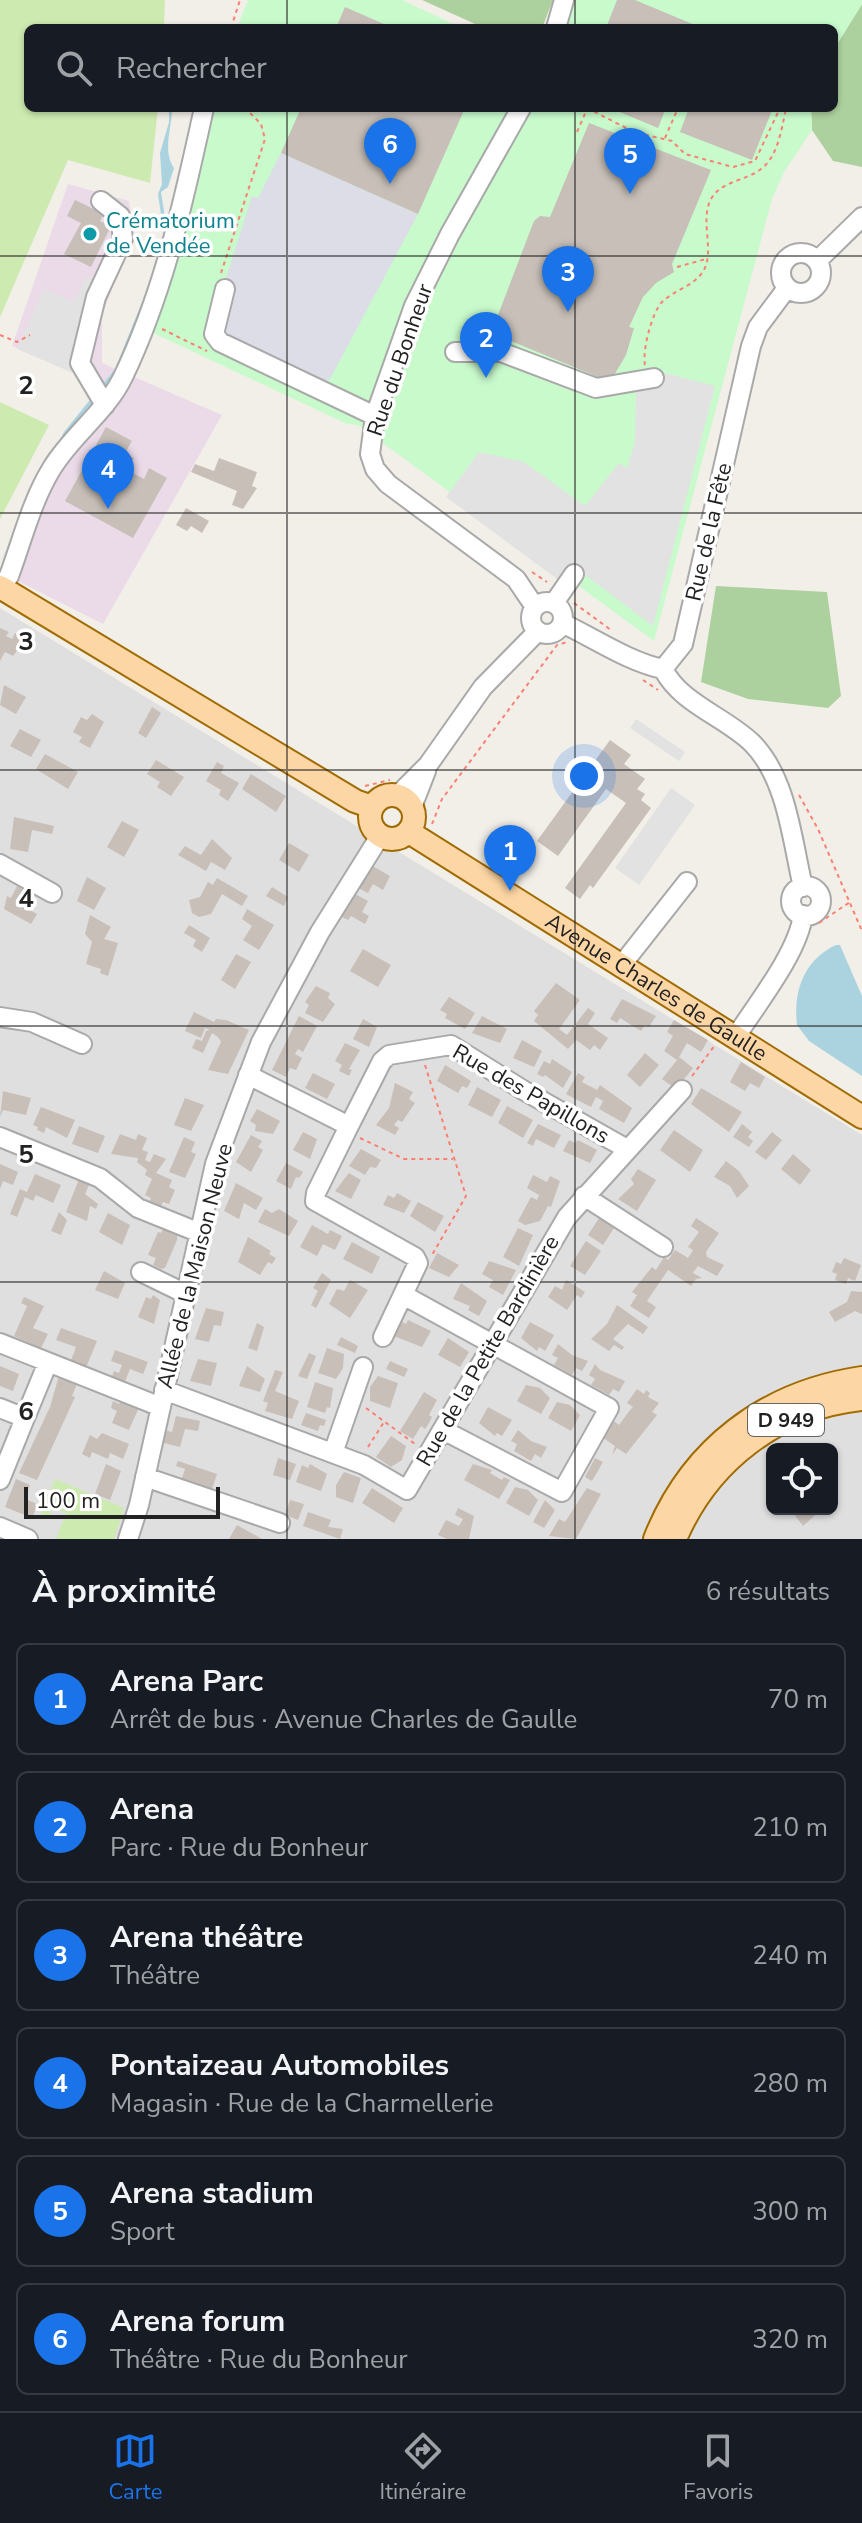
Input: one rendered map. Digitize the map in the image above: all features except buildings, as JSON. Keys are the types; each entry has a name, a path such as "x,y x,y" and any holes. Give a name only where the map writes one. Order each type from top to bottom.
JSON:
{"main road":[{"path":"1,588 355,801 372,807"},
{"path":"383,797 405,801 414,818 416,838 380,836 372,826 372,807 383,797"},
{"name":"Avenue Charles de Gaulle","path":"416,838 862,1117"},
{"name":"D 949","path":"655,1539 665,1514 691,1472 745,1421 790,1396 862,1378"},
{"name":"D 949","path":"675,1539 706,1483 757,1436 801,1413 862,1399"}],"street":[{"path":"557,24 564,0"},
{"path":"1,588 50,471 123,377 155,303 183,205 203,112"},
{"name":"Rue du Bonheur","path":"519,112 450,234 414,306 375,416 370,454 375,469 388,484 516,579 535,607"},
{"path":"101,201 120,216 123,239 96,297 80,363 85,376 104,402"},
{"path":"787,288 799,293 812,290 821,274 817,261 862,217"},
{"name":"Rue de la Fête","path":"663,669 683,644 751,346 758,327 787,288 781,276 787,258 800,253 817,261"},
{"path":"221,287 214,334 220,342 375,416"},
{"path":"455,352 501,352 596,388 648,381"},
{"path":"538,631 531,617 535,607 558,598 574,574"},
{"path":"538,631 553,633 562,623 558,598"},
{"path":"562,623 602,640 630,660 663,669 677,691 742,735 766,760 777,782 803,887 816,890 821,903 816,912 801,923 730,1035"},
{"path":"405,801 483,687 538,631"},
{"name":"Allée de la Maison Neuve","path":"128,1539 145,1477 215,1164 261,1042 320,932 380,836"},
{"path":"0,864 52,893"},
{"path":"620,967 687,882"},
{"path":"0,1017 32,1022 82,1044"},
{"name":"Rue des Papillons","path":"418,1263 415,1257 315,1201 316,1193 382,1061 389,1055 451,1045 627,1149"},
{"path":"248,1075 349,1129"},
{"name":"Rue de la Petite Bardinière","path":"0,1343 333,1453 407,1490 558,1230 584,1196 682,1090"},
{"path":"0,1137 100,1178 138,1208 200,1233"},
{"path":"584,1196 663,1247"},
{"path":"383,1337 418,1263"},
{"path":"141,1272 186,1294"},
{"path":"405,1296 495,1342 609,1408 562,1492 443,1430"},
{"path":"333,1453 363,1367"},
{"path":"0,1480 44,1372"},
{"path":"0,1408 25,1418"},
{"path":"145,1477 280,1523"},
{"path":"0,1527 28,1539"}],"path":[{"path":"232,24 240,0"},
{"path":"221,287 265,139 261,124 249,112"},
{"path":"577,132 585,112"},
{"path":"595,112 634,132 664,139 685,154 733,167 755,161 778,112"},
{"path":"664,139 676,112"},
{"path":"648,381 643,355 660,303 702,274 707,259 705,223 711,199 733,180 761,170 775,151 785,112"},
{"path":"677,267 707,259"},
{"path":"0,335 17,342 30,335"},
{"path":"196,346 199,339"},
{"path":"523,566 558,598 616,634"},
{"path":"416,838 557,645 575,644"},
{"path":"633,674 668,697"},
{"path":"799,794 862,931"},
{"path":"801,923 850,902"},
{"path":"682,1090 730,1035"},
{"path":"418,1263 431,1257 466,1196 419,1049"},
{"path":"349,1129 404,1159 454,1159"},
{"path":"352,1398 385,1420 391,1429 429,1453"},
{"path":"363,1454 385,1420"}],"shaded area":[{"path":"281,153 418,214 330,379 316,384 221,335 226,278 252,196 258,198"},
{"path":"68,184 129,201 134,232 102,315 102,363 222,415 103,624 0,572 99,384 12,346"},
{"path":"86,276 98,282 71,372 17,349 44,289 74,302"},
{"path":"665,373 715,386 653,626 584,574 572,590 446,497 479,452 524,462 585,506 619,463 627,468 635,442 636,391 662,384"},
{"path":"0,608 862,1135 862,1539 0,1539"},
{"path":"636,719 685,752 679,761 630,728"},
{"path":"671,788 695,805 639,885 615,868"}],"green space":[{"path":"0,0 165,0 164,24 24,24 24,112 158,112 150,183 68,160 0,317"},
{"path":"248,0 402,0 453,24 239,24"},
{"path":"422,0 553,0 544,24 475,24"},
{"path":"573,0 862,0 838,43 838,24 566,24"},
{"path":"862,4 862,167 833,161 812,130 811,112 838,112 838,43"},
{"path":"212,112 811,112 812,130 784,172 772,199 654,641 358,425 347,424 149,331 171,272"},
{"path":"0,402 49,425 0,519"},
{"path":"716,586 827,592 841,696 828,708 748,699 701,682"},
{"path":"55,1479 124,1508 114,1539 56,1539 66,1513 53,1507 48,1518 41,1515"}],"water":[{"path":"169,112 171,112 168,139 170,161 174,168 168,187 161,192 169,243 115,380 101,392 39,481 0,564 32,491 64,432 115,369 159,260 165,242 158,194 162,184 160,153"},
{"path":"840,945 862,996 862,1076 809,1041 797,1025 797,1000 803,978 816,959"}],"place":[{"name":"Arena forum","path":"390,184"},
{"name":"Arena stadium","path":"630,194"},
{"name":"Crématorium de Vendée","path":"90,234"},
{"name":"Arena théâtre","path":"568,312"},
{"name":"Arena","path":"486,378"},
{"name":"Pontaizeau Automobiles","path":"108,509"},
{"name":"Arena Parc","path":"510,891"}]}
